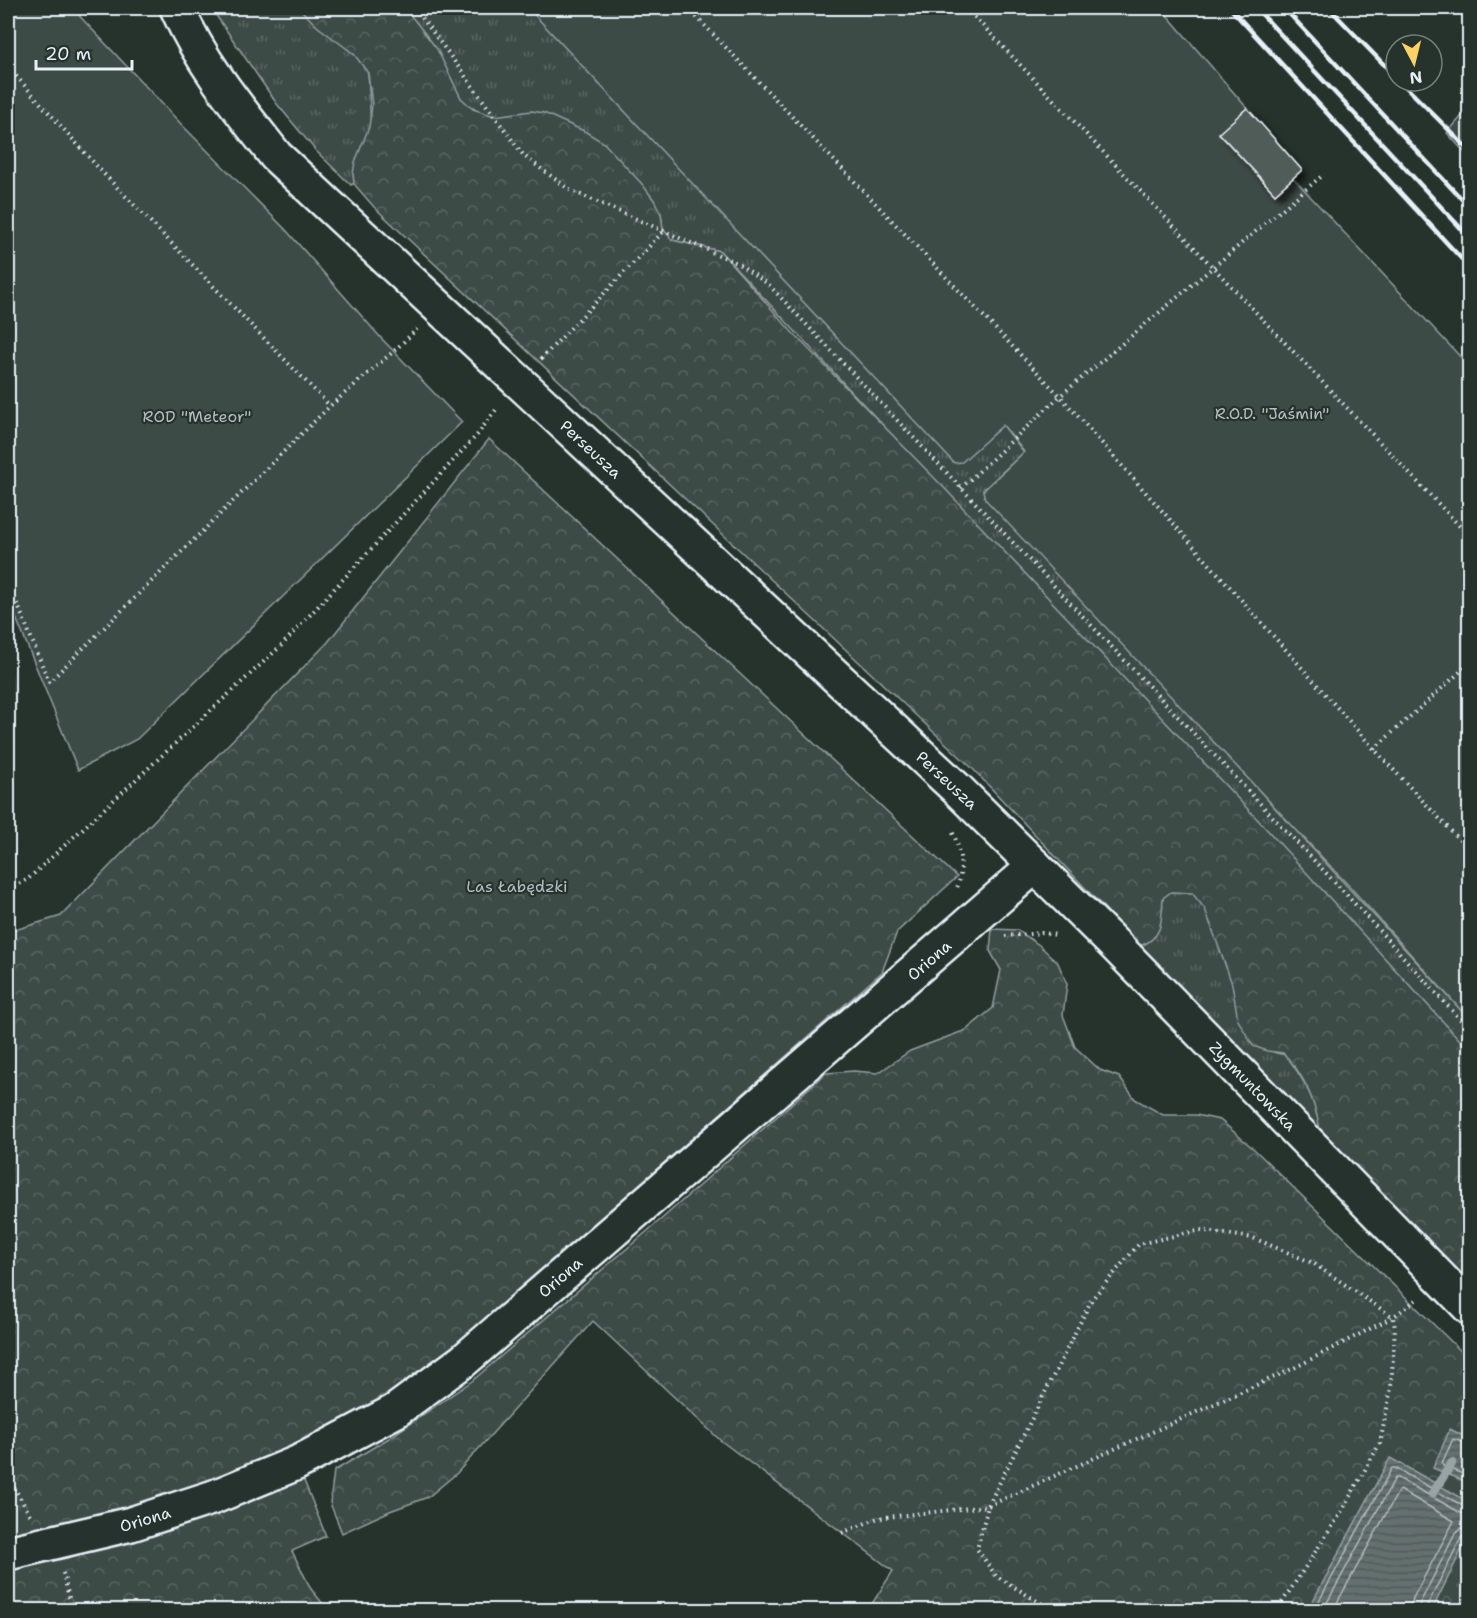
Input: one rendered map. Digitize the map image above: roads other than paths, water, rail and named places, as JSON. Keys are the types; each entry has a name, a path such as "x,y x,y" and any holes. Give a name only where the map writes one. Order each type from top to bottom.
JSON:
{"street":[{"name":"Perseusza","path":"177,8 190,37 220,82 276,156 956,788 1035,866"},
{"name":"Zygmuntowska","path":"1035,866 1470,1308"},
{"name":"Oriona","path":"8,1553 131,1524 214,1497 297,1463 395,1411 463,1361 1035,866"}],"water":[{"path":"1450,1429 1469,1439 1469,1483 1433,1468"},
{"path":"1390,1458 1469,1502 1469,1535 1432,1610 1308,1610"}],"waterway":[{"path":"1432,1494 1452,1463"}],"railway":[{"path":"1230,8 1470,268"},
{"path":"1256,8 1470,238"},
{"path":"1284,8 1470,208"},
{"path":"1329,8 1384,65"},
{"path":"1412,93 1470,151"}],"park label":[{"name":"R.O.D. \"Jaśmin\"","path":"1272,413"},
{"name":"ROD \"Meteor\"","path":"197,416"},
{"name":"Las Łabędzki","path":"517,886"}]}
